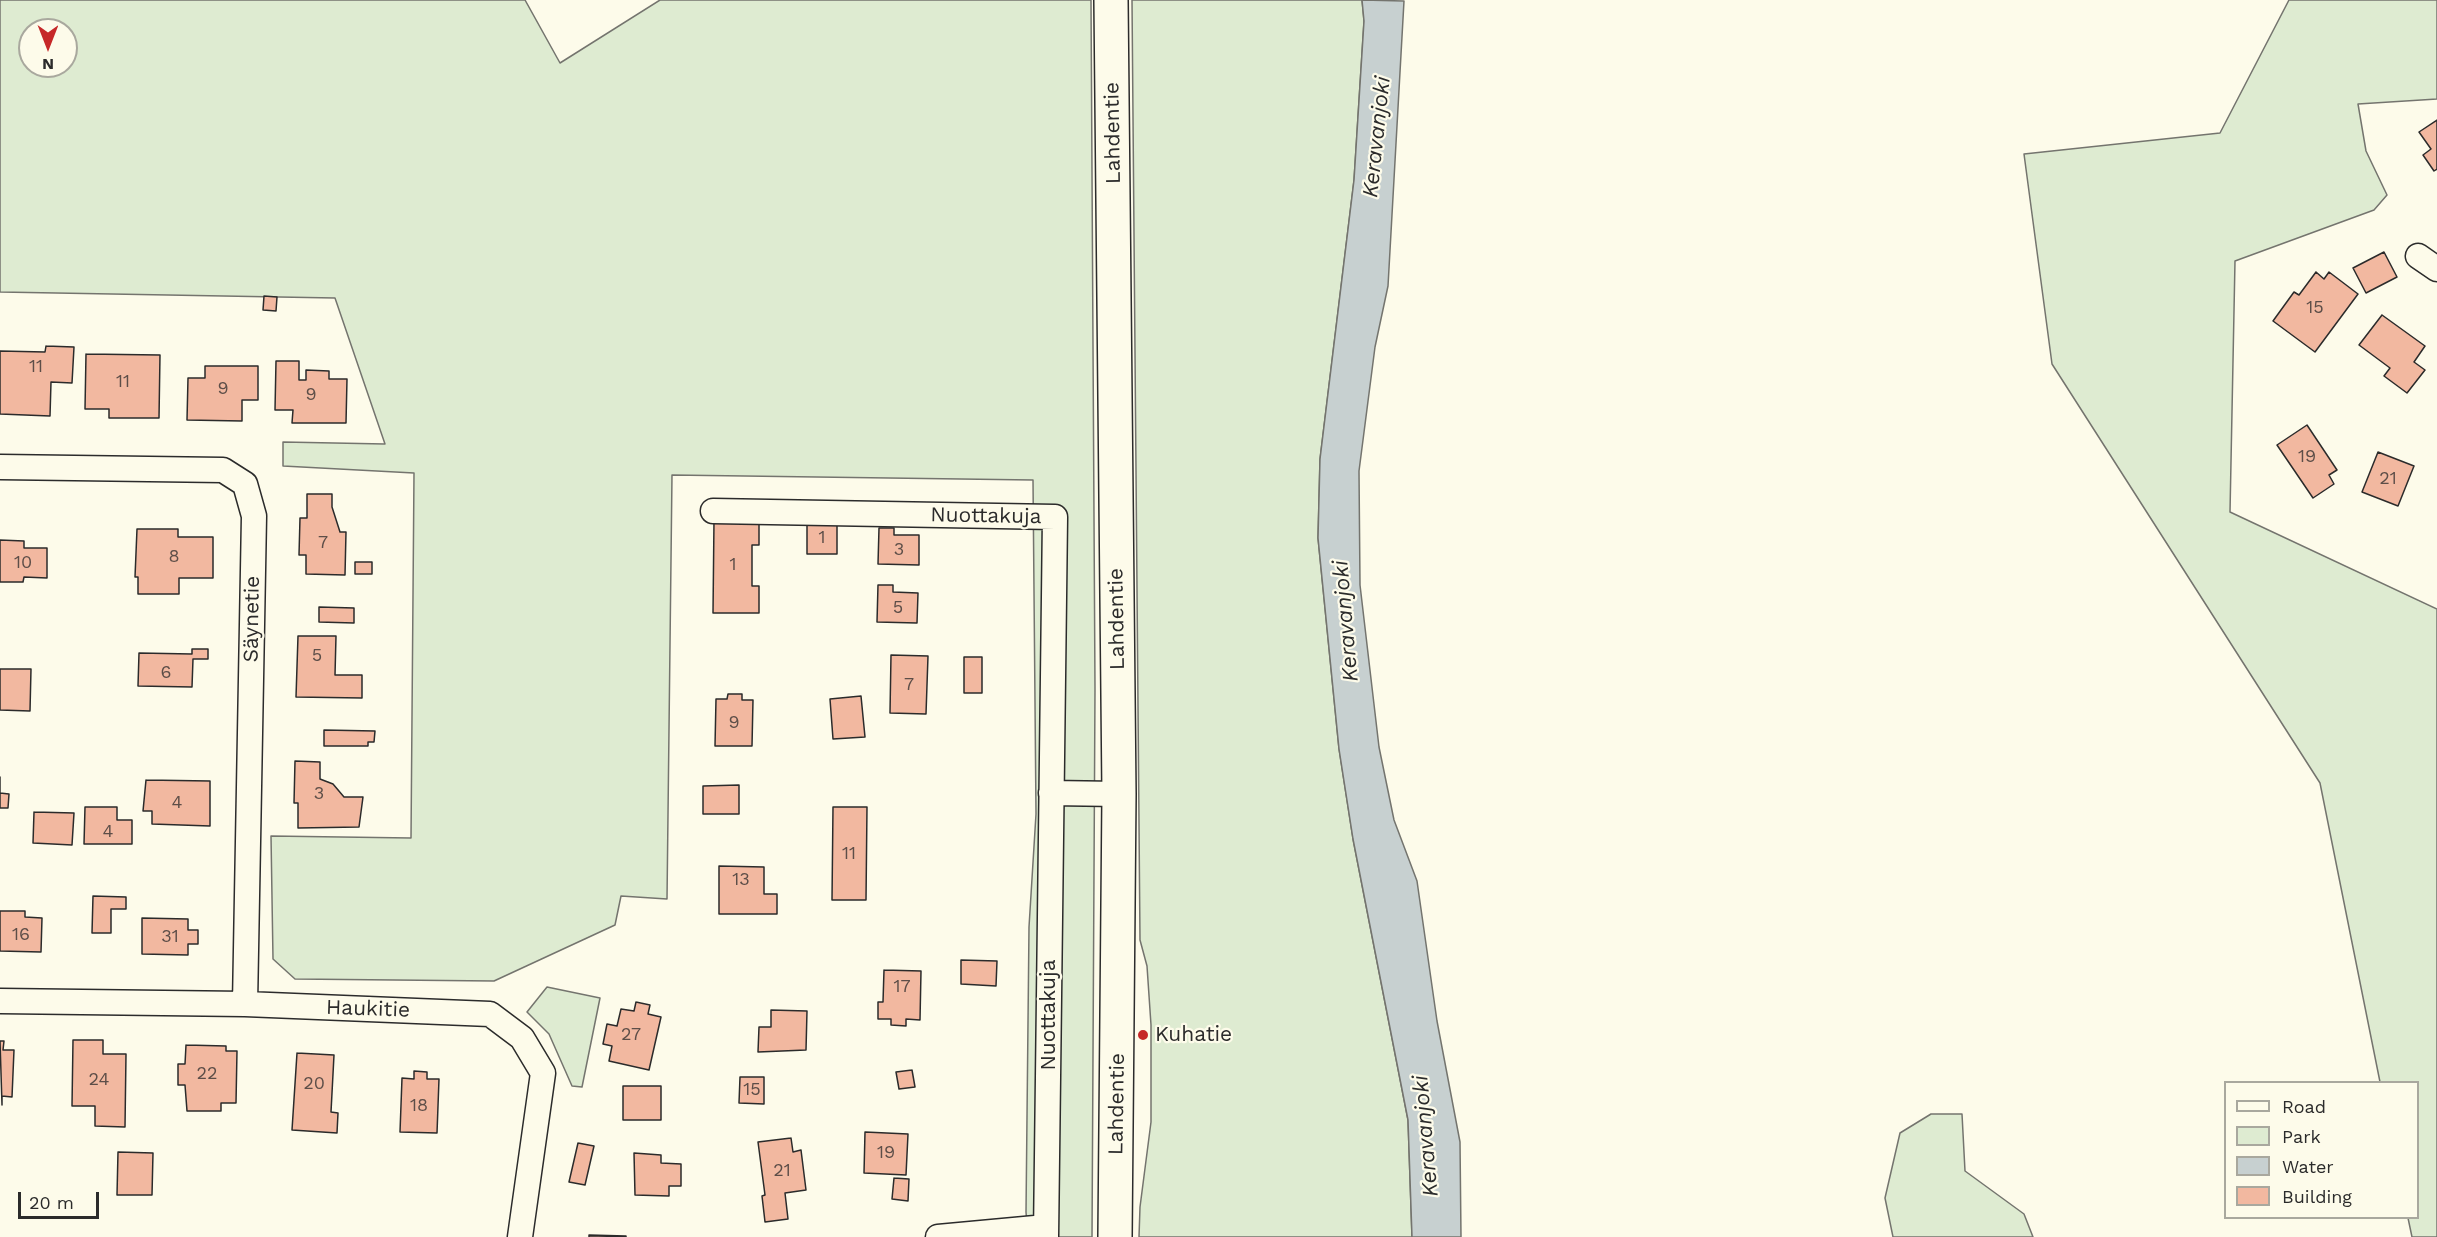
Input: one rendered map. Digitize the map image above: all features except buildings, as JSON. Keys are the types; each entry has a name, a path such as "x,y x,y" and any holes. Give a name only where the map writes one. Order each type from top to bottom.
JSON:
{"main road":[{"name":"Lahdentie","path":"1111,0 1119,794 1115,1237"}],"street":[{"name":"Säynetie","path":"0,467 223,470 245,484 254,516 245,1004"},
{"name":"Nuottakuja","path":"713,511 1055,517 1046,1232"},
{"path":"1051,793 1119,794"},
{"name":"Haukitie","path":"0,1001 245,1004 490,1014 522,1038 543,1073 520,1237"},
{"path":"938,1237 1046,1232"}],"green space":[{"path":"0,0 525,0 560,63 660,0 1091,0 1095,689 1092,1237 1028,1237 1026,1212 1029,927 1036,814 1033,480 672,475 667,899 621,896 615,925 494,981 295,979 273,959 271,836 411,838 414,473 283,466 283,442 385,444 335,298 0,292"},
{"path":"1132,0 1362,0 1364,21 1354,180 1320,459 1318,538 1339,749 1353,839 1408,1120 1412,1237 1139,1237 1140,1207 1151,1122 1151,1025 1147,966 1140,940"},
{"path":"2289,0 2437,0 2437,99 2358,104 2366,151 2387,195 2374,210 2235,261 2230,512 2437,609 2437,1237 2412,1237 2408,1219 2419,1219 2419,1081 2380,1081 2320,783 2052,364 2024,154 2220,133"},
{"path":"547,987 600,998 582,1087 572,1086 549,1034 527,1012"},
{"path":"1931,1114 1962,1114 1965,1171 2024,1214 2033,1237 1893,1237 1885,1198 1900,1133"}],"water":[{"name":"Keravanjoki","path":"1362,0 1404,1 1388,286 1375,347 1359,471 1360,585 1379,747 1394,820 1417,881 1437,1021 1460,1142 1461,1237 1412,1237 1408,1120 1353,839 1339,749 1318,538 1320,459 1354,180 1364,21"}],"place":[{"name":"Kuhatie","path":"1143,1035"}]}
